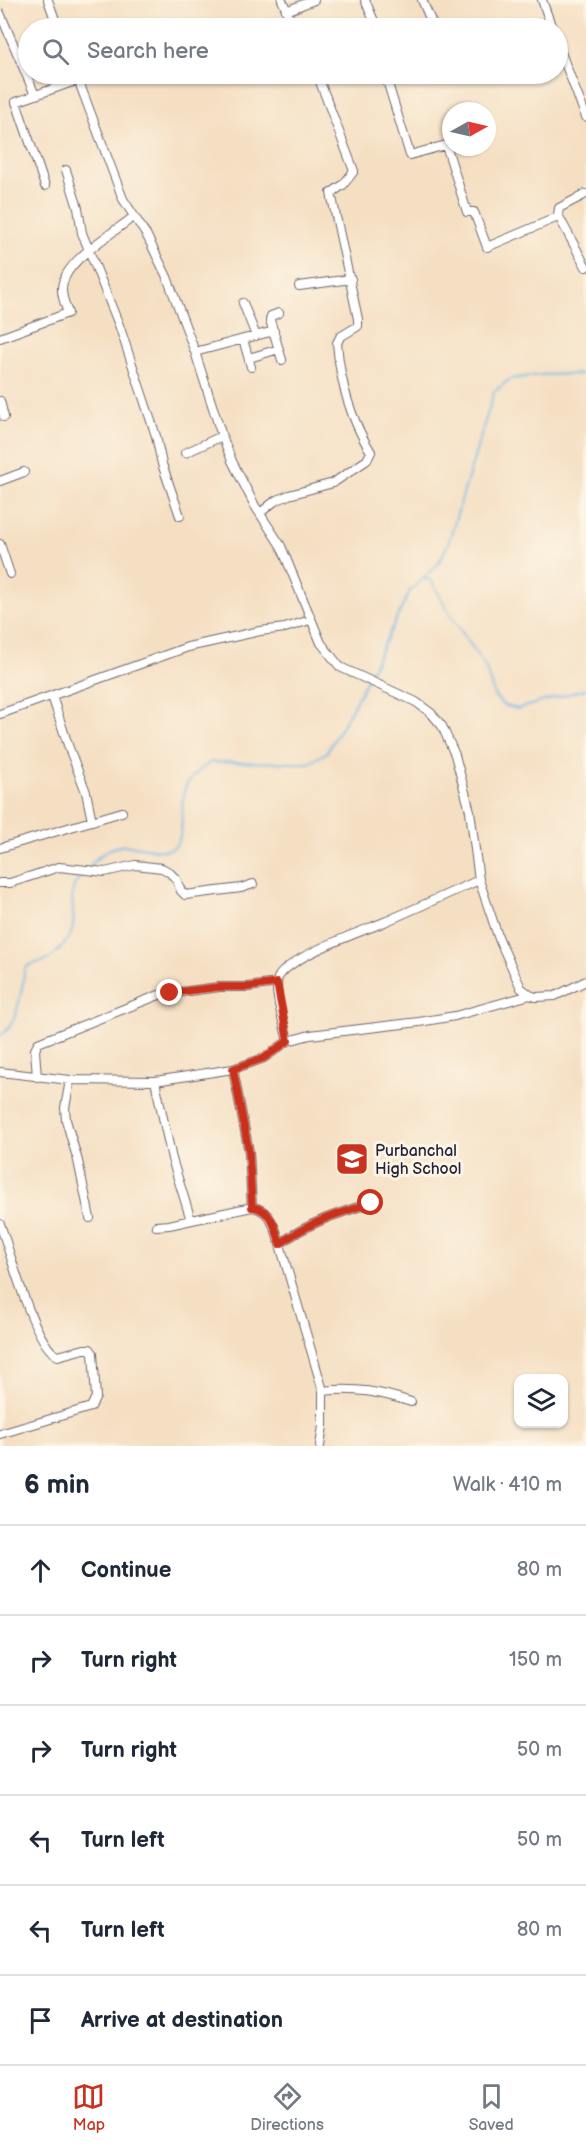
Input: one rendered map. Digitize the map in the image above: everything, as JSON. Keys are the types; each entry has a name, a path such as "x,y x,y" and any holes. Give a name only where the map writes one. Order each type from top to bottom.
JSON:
{"street":[{"path":"48,0 54,18"},
{"path":"282,0 289,18"},
{"path":"286,11 314,0"},
{"path":"365,0 373,18"},
{"path":"422,0 430,18"},
{"path":"542,0 548,18"},
{"path":"0,13 18,55"},
{"path":"568,68 583,102 586,117"},
{"path":"30,84 35,95"},
{"path":"45,186 16,102 59,84"},
{"path":"80,84 112,172 133,217 147,236 167,277 195,352 222,436 244,486 281,546 310,620 329,655 344,669 422,706 442,726 455,755 470,810 479,880 509,965 521,988 530,995 540,998 555,996 586,981"},
{"path":"260,513 275,501 289,495 333,483 367,460 371,452 357,426 348,400 337,351 340,337 358,326 357,309 332,192 343,185 354,171 321,84"},
{"path":"388,84 410,155 446,145 467,212 474,212 486,247 558,217"},
{"path":"66,170 88,250 119,325 156,436 165,476 180,516"},
{"path":"586,194 559,208 558,217 586,267"},
{"path":"0,338 68,314 62,290 71,267 88,250 133,217"},
{"path":"299,286 351,279"},
{"path":"243,303 256,336"},
{"path":"279,313 271,316 270,320 282,360"},
{"path":"195,352 274,331"},
{"path":"243,339 251,367"},
{"path":"249,358 279,349"},
{"path":"0,401 4,417"},
{"path":"185,453 222,436"},
{"path":"0,481 24,472"},
{"path":"0,544 10,574"},
{"path":"0,714 204,643 285,628 310,620"},
{"path":"51,696 86,792 92,821"},
{"path":"0,848 122,812"},
{"path":"0,883 10,883 55,868 69,867 105,872 135,865 162,868 173,876 185,895 241,888 253,884"},
{"path":"288,1041 277,983 282,973 306,955 479,880"},
{"path":"37,1077 35,1050 38,1043 159,995 219,987 248,987 277,983"},
{"path":"0,1072 70,1080 155,1081 233,1069 264,1058 288,1041 310,1035 455,1016 530,995"},
{"path":"233,1069 249,1152 252,1207"},
{"path":"70,1080 65,1108 66,1119 90,1218"},
{"path":"155,1081 172,1159 191,1220"},
{"path":"280,1244 294,1234 336,1214 371,1203"},
{"path":"156,1226 252,1207 263,1210 269,1216 280,1244 323,1391 323,1426 320,1446"},
{"path":"0,1224 29,1311 45,1345 58,1356 90,1349 93,1353 96,1397 91,1407 0,1434"},
{"path":"323,1391 356,1388 411,1402"}],"waterway":[{"path":"89,867 102,854 125,845 157,850 174,847 180,836 184,791 187,784 211,762 309,763 327,752 357,699 410,591 438,564 448,544 494,392 510,379 540,375 586,374"},
{"path":"423,579 431,580 449,613 485,666 494,695 503,705 517,709 586,689"},
{"path":"0,1035 14,1020 26,968 50,958 69,937 73,925 72,892 85,871"}],"place":[{"name":"Purbanchal High School","path":"352,1159"}],"route":[{"path":"170,993 277,983 288,1041 264,1058 233,1069 249,1152 252,1207 263,1210 269,1216 280,1244 294,1234 336,1214 371,1203"}]}
